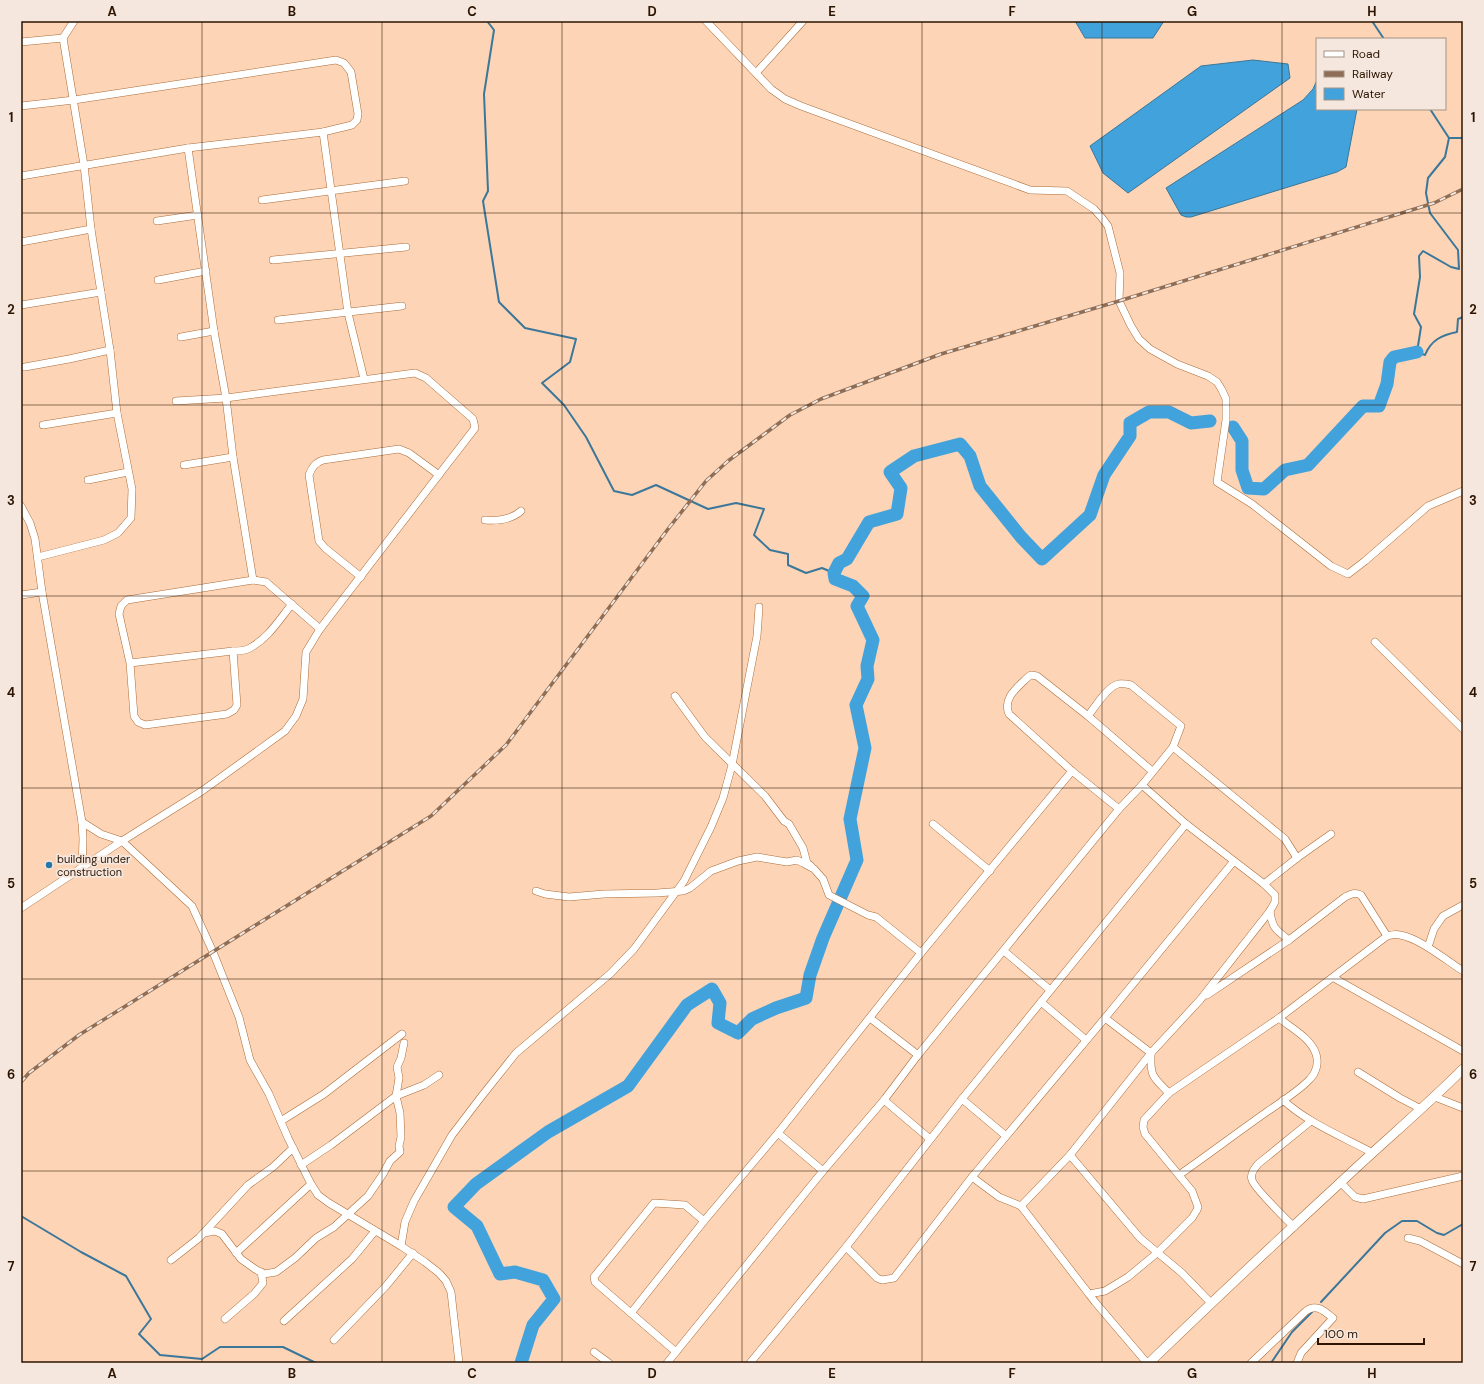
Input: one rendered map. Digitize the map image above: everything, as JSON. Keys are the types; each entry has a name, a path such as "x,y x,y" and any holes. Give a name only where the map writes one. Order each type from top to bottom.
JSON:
{"street":[{"path":"38,556 104,540 118,533 131,518 132,489 117,413 110,350 91,229 84,166 63,38 74,21"},
{"path":"706,21 771,89 785,99 1030,190 1067,191 1094,209 1108,226 1120,273 1119,301 1135,332 1150,349 1177,364 1208,376 1217,382 1222,390 1226,399 1226,420 1217,482 1252,504 1331,566 1348,574 1428,506 1463,491"},
{"path":"756,73 803,21"},
{"path":"21,42 63,38"},
{"path":"21,106 74,100 336,60 344,63 351,72 358,114 357,120 352,125 323,132 188,148 21,176"},
{"path":"323,132 348,313 364,379"},
{"path":"188,148 214,330 226,398 233,457 253,580"},
{"path":"262,200 405,182"},
{"path":"157,221 198,215"},
{"path":"21,242 91,229"},
{"path":"273,260 406,247"},
{"path":"158,280 206,271"},
{"path":"21,305 101,292"},
{"path":"278,320 402,306"},
{"path":"181,337 214,330"},
{"path":"25,367 69,360 110,350"},
{"path":"21,907 202,791 285,731 296,716 303,699 306,652 320,629 475,428 473,419 426,378 416,373 226,398 176,400"},
{"path":"43,425 117,413"},
{"path":"361,576 325,548 319,540 310,475 312,467 316,463 323,460 399,449 409,453 439,475"},
{"path":"184,465 233,457"},
{"path":"88,480 128,472"},
{"path":"21,506 30,523 38,556 42,592 82,822 84,839 82,868"},
{"path":"486,520 505,519 516,515 521,511"},
{"path":"233,651 237,705 234,710 227,714 145,725 138,722 134,716 130,663 119,614 121,606 126,600 253,580 266,582 320,629"},
{"path":"21,595 42,592"},
{"path":"130,663 247,650 262,640 292,604"},
{"path":"401,1246 405,1222 414,1201 452,1135 481,1097 516,1054 610,974 634,949 684,880 711,827 723,798 732,764 757,636 759,607"},
{"path":"1375,642 1463,728"},
{"path":"1119,809 1072,772 1008,714 1006,703 1009,697 1028,677 1034,675 1037,676 1088,716 1152,771"},
{"path":"667,1363 823,1171 884,1100 918,1055 1119,809 1142,785 1173,747 1181,726 1131,685 1118,684 1113,687 1107,692 1088,716"},
{"path":"675,696 705,738 766,796 784,821 789,824 803,848 807,863 823,879 829,895 868,915 876,917 921,953"},
{"path":"1173,747 1285,839 1297,858"},
{"path":"631,1313 704,1221 778,1133 921,953 1072,772"},
{"path":"1022,1206 1070,1155 1151,1053 1200,1000 1270,911 1276,898 1274,893 1264,884 1186,824 1142,785"},
{"path":"82,822 100,834 122,841 192,906 213,952 239,1017 250,1060 269,1094 310,1184 318,1195 413,1253 439,1273 446,1281 451,1292 460,1363"},
{"path":"933,824 990,871"},
{"path":"750,1363 846,1246 1050,990 1186,824"},
{"path":"1264,884 1331,834"},
{"path":"536,891 545,894 569,897 604,894 657,893 677,890 683,891 690,888 711,871 749,858 757,857 787,862 797,860 814,869"},
{"path":"846,1246 877,1278 882,1280 894,1278 972,1177 1234,861"},
{"path":"1200,1000 1289,940 1345,897 1353,893 1361,895 1387,936"},
{"path":"1428,947 1434,929 1443,916 1463,905"},
{"path":"1270,911 1271,923 1289,940"},
{"path":"1089,1294 1104,1291 1128,1277 1157,1253 1192,1218 1197,1210 1196,1200 1192,1191 1145,1134 1143,1127 1144,1120 1169,1093 1279,1018 1334,978 1387,936 1399,934 1428,947 1463,971"},
{"path":"1004,951 1050,990"},
{"path":"1334,978 1463,1051"},
{"path":"1041,1002 1086,1040"},
{"path":"870,1018 918,1055"},
{"path":"1105,1018 1151,1053"},
{"path":"1179,1175 1309,1080 1317,1067 1316,1054 1308,1041 1279,1018"},
{"path":"281,1121 324,1094 402,1034"},
{"path":"225,1319 254,1294 263,1283 295,1258 316,1238 334,1227 368,1196 390,1161 400,1152 400,1113 396,1096 399,1078 397,1066 402,1058 404,1043"},
{"path":"1151,1053 1150,1069 1152,1074 1169,1093"},
{"path":"972,1177 999,1197 1022,1206 1095,1302 1148,1363 1340,1182 1435,1097 1463,1069"},
{"path":"1358,1072 1400,1098 1422,1109"},
{"path":"301,1164 331,1145 396,1096 424,1085 439,1075"},
{"path":"1435,1097 1463,1108"},
{"path":"962,1099 1006,1136"},
{"path":"884,1100 930,1140"},
{"path":"1283,1100 1311,1121 1373,1153"},
{"path":"1294,1227 1255,1185 1252,1175 1258,1164 1311,1121"},
{"path":"778,1133 823,1171"},
{"path":"171,1260 204,1233 248,1185 273,1167 293,1148"},
{"path":"1070,1155 1140,1238 1182,1272 1211,1303"},
{"path":"1340,1182 1355,1196 1363,1199 1463,1176"},
{"path":"236,1254 310,1184"},
{"path":"676,1352 595,1282 594,1278 654,1203 685,1205 704,1221"},
{"path":"214,1222 215,1231"},
{"path":"204,1233 215,1231 222,1234 236,1254 246,1262 264,1274 276,1272"},
{"path":"284,1321 352,1259 375,1231"},
{"path":"1408,1238 1420,1240 1463,1264"},
{"path":"334,1340 386,1286 413,1253"},
{"path":"261,1272 263,1283"},
{"path":"1251,1363 1306,1311 1311,1307 1319,1308 1333,1318 1301,1353 1297,1363"},
{"path":"594,1352 609,1363"}],"water":[{"path":"1075,21 1164,21 1153,38 1085,38"},
{"path":"1253,60 1288,64 1290,78 1128,193 1103,173 1090,146 1201,66"},
{"path":"1316,82 1316,110 1357,110 1346,167 1337,172 1191,217 1181,215 1166,188 1303,100 1313,89"}],"waterway":[{"path":"487,21 494,30 484,94 488,191 483,201 499,302 525,328 576,339 570,362 542,383 564,405 586,437 614,491 632,495 656,485 708,509 736,503 764,509 754,535 770,550 788,554 788,565 806,573 822,568 834,573"},
{"path":"1372,21 1383,38"},
{"path":"1431,110 1449,138"},
{"path":"1463,138 1449,138 1445,157 1428,178 1426,193 1430,213 1458,250 1459,269 1451,267 1423,251 1419,256 1420,277 1414,314 1421,327 1417,352 1425,355 1430,346 1438,339 1457,332 1458,319 1463,317"},
{"path":"1233,427 1242,441 1242,470 1248,488 1264,489 1285,470 1308,465 1363,406 1379,406 1387,384 1390,362 1394,357 1417,352"},
{"path":"521,1363 533,1325 554,1299 543,1280 515,1272 500,1274 477,1226 454,1207 476,1184 548,1132 628,1086 687,1005 712,989 720,1003 718,1023 738,1033 752,1019 776,1008 806,998 810,975 823,938 857,860 850,819 865,748 856,705 868,679 867,666 873,640 857,606 863,596 853,586 835,579 834,573 839,563 847,559 869,522 897,514 901,488 890,472 914,456 960,444 970,456 980,486 1021,537 1042,559 1090,515 1104,475 1130,436 1130,423 1149,412 1169,412 1191,423 1210,421"},
{"path":"21,1216 81,1252 126,1276 151,1319 139,1334 160,1355 202,1359 220,1347 283,1347 316,1363"},
{"path":"1321,1302 1385,1233 1402,1221 1417,1221 1437,1233 1444,1235 1463,1224"},
{"path":"1271,1363 1292,1332 1313,1311"}],"railway":[{"path":"21,1082 29,1073 79,1035 431,816 506,745 668,529 706,481 728,461 790,415 821,399 941,354 1119,301 1434,203 1463,189"}],"place":[{"name":"building under construction","path":"49,865"}]}
